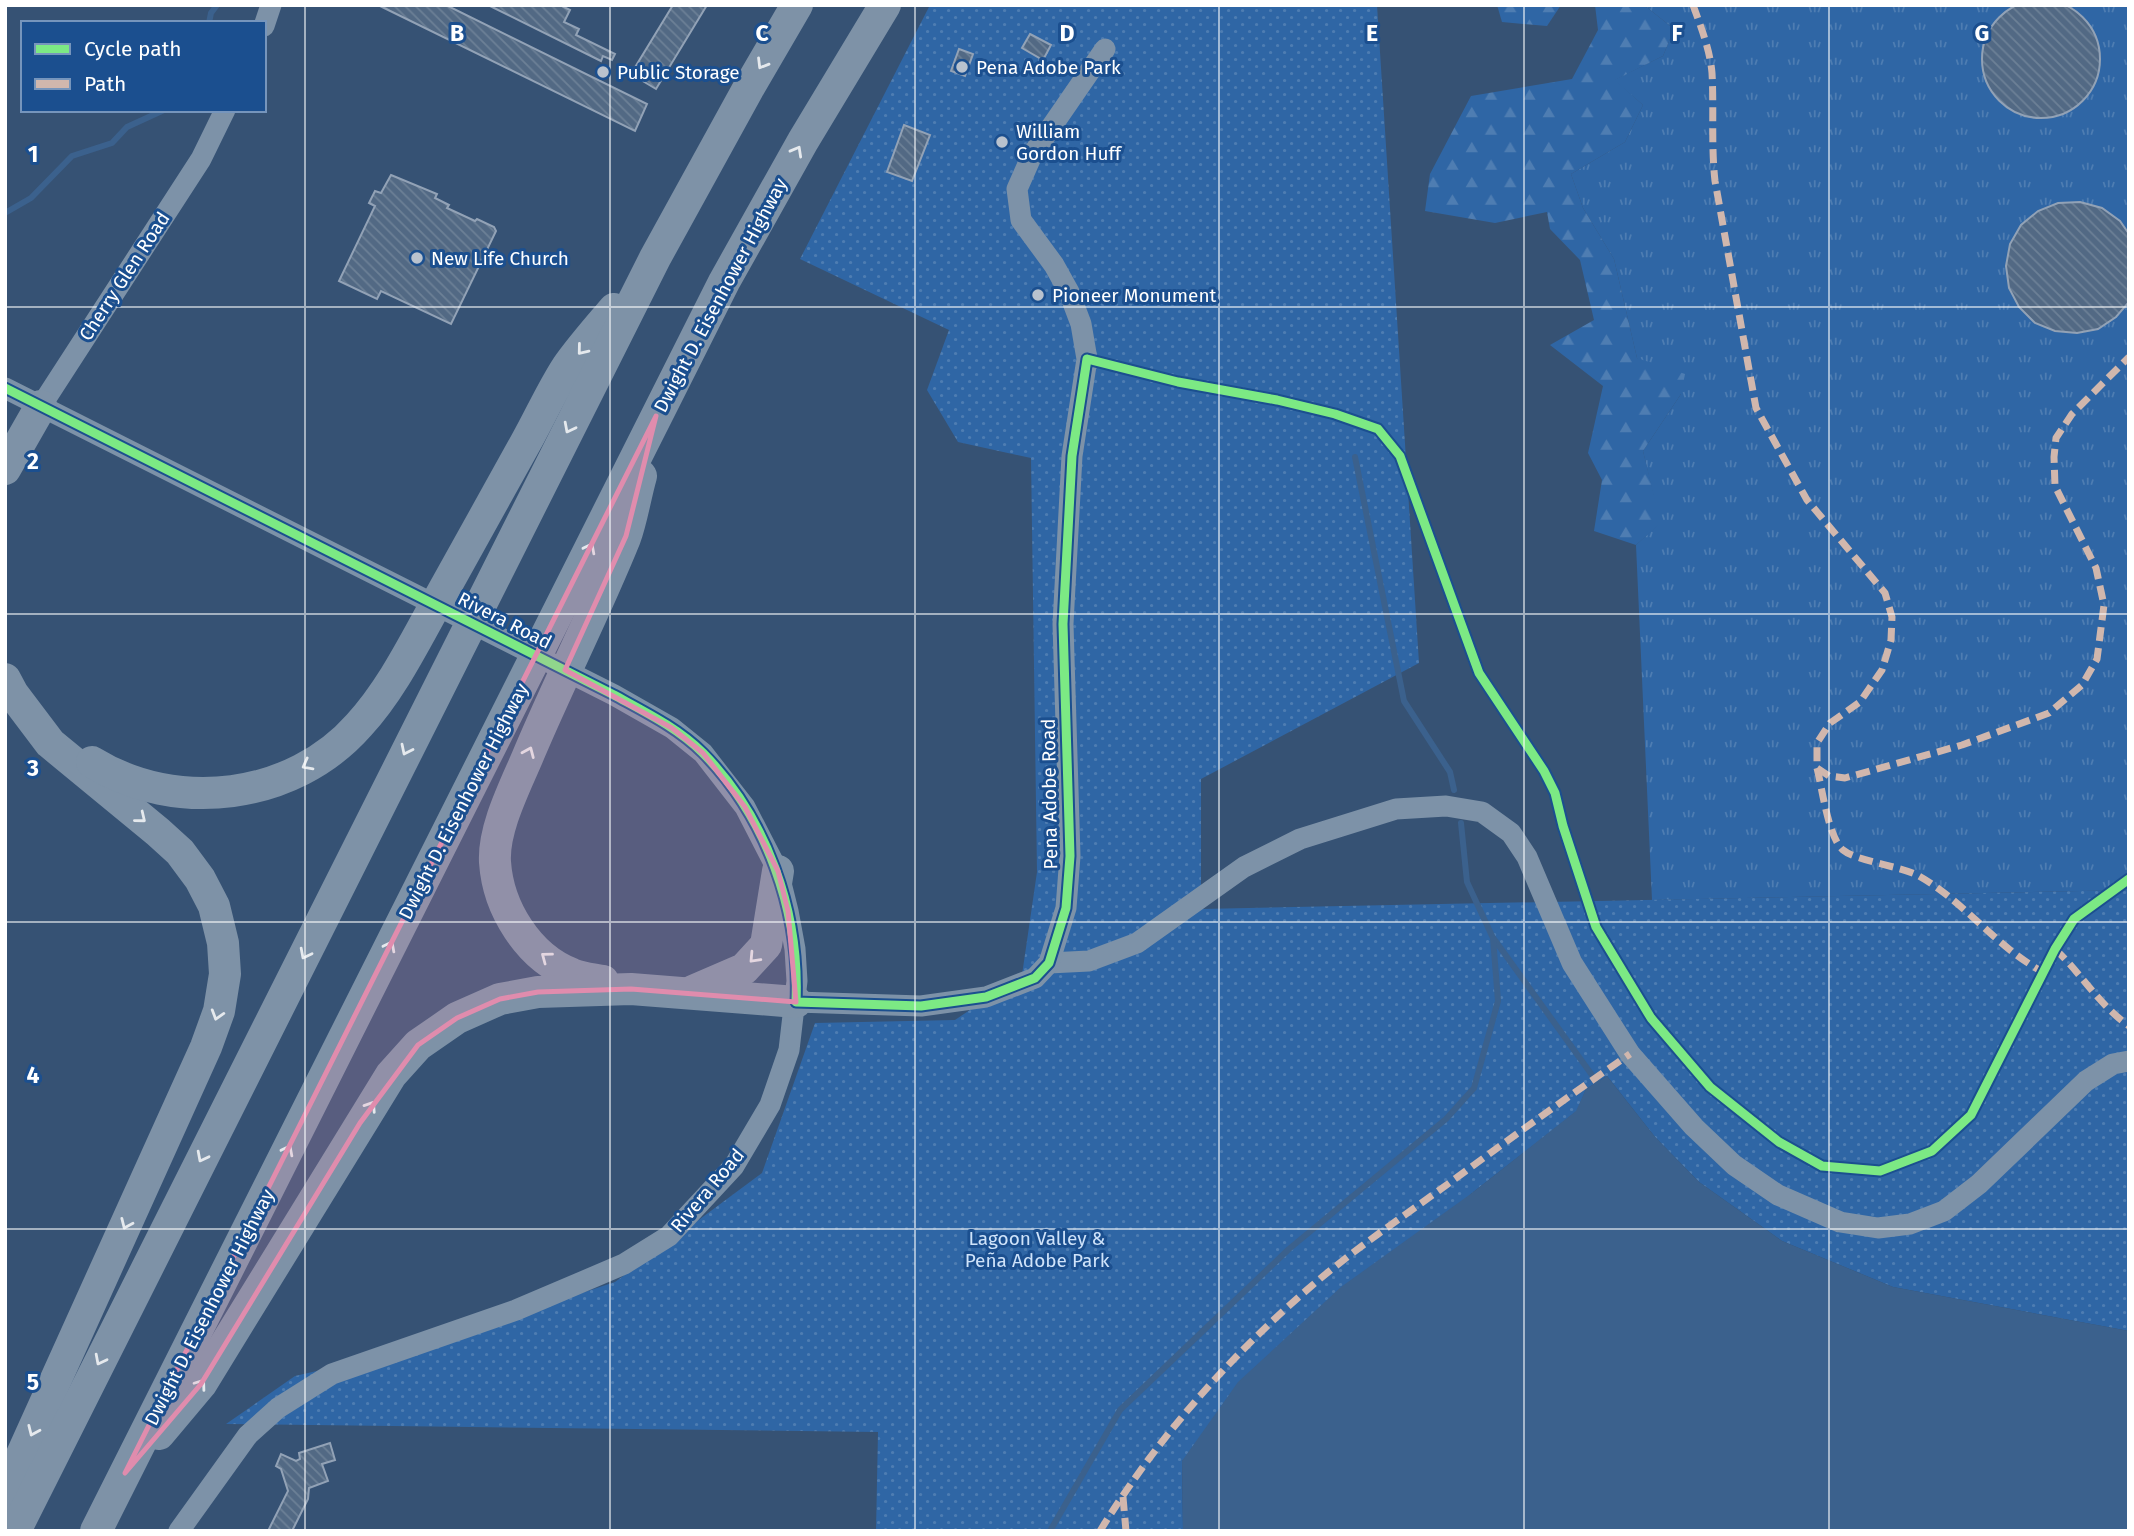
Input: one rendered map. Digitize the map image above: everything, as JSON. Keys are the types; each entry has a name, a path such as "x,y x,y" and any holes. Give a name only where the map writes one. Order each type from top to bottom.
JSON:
{"highway":[{"path":"15,1531 655,258 797,5"},
{"name":"Dwight D. Eisenhower Highway","path":"96,1531 724,282 836,84 885,5"},
{"path":"37,723 106,771 135,783 195,794 253,788 284,778 339,745 359,725 410,649 567,368 655,258"},
{"path":"5,470 41,405"},
{"path":"631,989 572,974 541,955 518,929 502,900 495,860 499,831 514,789 558,684 626,536 656,415"},
{"path":"5,678 13,694 50,743 180,852 200,879 214,906 223,943 225,974 219,1011 206,1046 19,1461 7,1531"},
{"path":"687,993 744,969 766,945 778,871"},
{"path":"125,1473 201,1384 360,1123 391,1075 418,1045 457,1018 500,999 538,992 631,989 796,1002"}],"street":[{"name":"Pena Adobe Road","path":"1049,962 1066,908 1070,856 1063,624 1072,456 1087,359 1081,324 1069,292 1054,265 1021,220 1017,188 1032,155 1105,49"},
{"name":"Cherry Glen Road","path":"41,405 201,159 224,112"},
{"path":"5,388 41,405"},
{"name":"Rivera Road","path":"41,405 614,695 672,728 703,753 745,807 778,871 795,949 796,1002 789,1050 770,1105 734,1166 669,1236 624,1264 516,1310 332,1374 278,1408 248,1435 179,1531"},
{"path":"796,1002 921,1006 986,998 1035,978 1049,962 1089,961 1137,943 1244,867 1300,839 1395,809 1446,806 1482,812 1511,833 1527,857 1572,963 1630,1054 1694,1127 1734,1165 1778,1195 1840,1222 1878,1228 1910,1224 1944,1210 1979,1184 2086,1081 2113,1064 2129,1061"}],"highlighted area":[{"path":"656,416 626,536 565,670 672,728 703,753 745,807 778,871 788,911 796,1002 631,989 538,992 500,999 457,1018 418,1045 360,1123 201,1384 125,1473"}],"green space":[{"name":"Lagoon Valley & Peña Adobe Park","path":"930,5 1377,5 1419,663 1201,779 1201,909 2129,890 2129,1331 1893,1287 1782,1241 1699,1182 1655,1137 1607,1076 1586,1089 1577,1111 1472,1193 1182,1461 1183,1531 876,1531 878,1432 226,1424 295,1376 408,1350 615,1282 762,1173 815,1023 955,1020 1022,975 1037,872 1031,458 958,442 927,390 949,330 800,259"},
{"path":"1497,5 1561,5 1547,26 1502,22"},
{"path":"1595,5 1644,5 1674,29 1663,56 1615,80 1643,105 1625,142 1571,174 1583,208 1614,259 1637,358 1685,374 1681,394 1643,451 1661,523 1636,545 1594,531 1602,480 1588,453 1603,386 1550,345 1594,320 1580,260 1550,229 1547,212 1495,223 1425,211 1430,174 1471,96 1572,79 1598,30"},
{"path":"1644,5 2129,5 2129,890 1652,900 1636,545 1660,523 1643,451 1681,394 1637,358 1614,259 1583,208 1571,174 1625,142 1643,105 1614,80 1663,56 1674,29"}],"shaded area":[{"path":"1607,1076 1655,1137 1699,1182 1782,1241 1893,1287 2129,1331 2129,1531 1183,1531 1182,1461 1238,1382 1341,1287 1472,1193 1576,1111 1586,1089"}],"building":[{"path":"2041,0 2074,10 2090,26 2100,59 2090,92 2074,108 2041,118 2008,108 1992,92 1982,59 1992,26 2008,10"},
{"path":"378,5 446,5 647,104 635,131"},
{"path":"488,5 560,5 570,10 564,22 579,29 576,35 615,54 612,60 603,56 601,61"},
{"path":"673,5 707,5 656,89 631,74"},
{"path":"1030,34 1051,45 1043,60 1022,48"},
{"path":"959,49 973,54 965,76 951,71"},
{"path":"904,125 930,135 912,181 887,172"},
{"name":"New Life Church","path":"391,175 437,194 435,198 449,205 447,208 475,221 477,219 494,227 496,231 451,324 381,291 377,299 339,281 375,206 369,203 375,191 381,193"},
{"path":"2080,202 2102,208 2120,221 2129,234 2129,302 2116,317 2098,329 2077,333 2055,331 2035,323 2019,307 2009,288 2006,266 2010,244 2021,225 2038,211 2058,203"},
{"path":"330,1443 335,1460 322,1464 328,1481 309,1488 308,1499 292,1531 268,1531 288,1491 281,1469 276,1466 281,1454 296,1461 300,1459 299,1453"}],"waterway":[{"path":"209,21 217,5"},
{"path":"5,213 31,198 72,156 112,143 127,127 160,112"},
{"path":"1355,457 1404,701 1450,772 1454,790"},
{"path":"1050,1531 1120,1410 1289,1249 1446,1119 1474,1088 1498,1001 1493,938 1467,882 1461,823"},
{"path":"1494,939 1597,1082"}],"marked path":[{"path":"1693,5 1711,64 1715,181 1756,408 1807,500 1885,593 1892,617 1891,640 1882,670 1860,702 1830,723 1817,743 1817,768 1829,776 1845,778 1962,745 2049,713 2082,685 2097,659 2104,605 2096,568 2055,486 2056,438 2072,414 2129,357"},
{"path":"1817,768 1833,834 1843,850 1919,876 1951,898 2010,950 2043,972"},
{"path":"2055,949 2108,1008 2129,1026"},
{"path":"1100,1531 1169,1433 1249,1343 1278,1316 1361,1247 1630,1054"},
{"path":"1123,1497 1126,1531"}],"cycle path":[{"path":"5,388 614,695 683,736 703,753 726,779 762,837 775,868 792,934 796,1002 921,1006 986,997 1035,978 1049,963 1066,908 1070,856 1063,624 1072,456 1087,359 1178,382 1277,400 1335,414 1378,429 1400,456 1479,673 1544,771 1555,793 1596,927 1651,1018 1710,1087 1779,1142 1822,1166 1880,1171 1932,1151 1971,1115 2055,949 2074,919 2129,879"}],"place":[{"name":"Pena Adobe Park","path":"962,67"},
{"name":"Public Storage","path":"603,72"},
{"name":"William Gordon Huff","path":"1002,142"},
{"name":"New Life Church","path":"417,258"},
{"name":"Pioneer Monument","path":"1038,295"}]}
